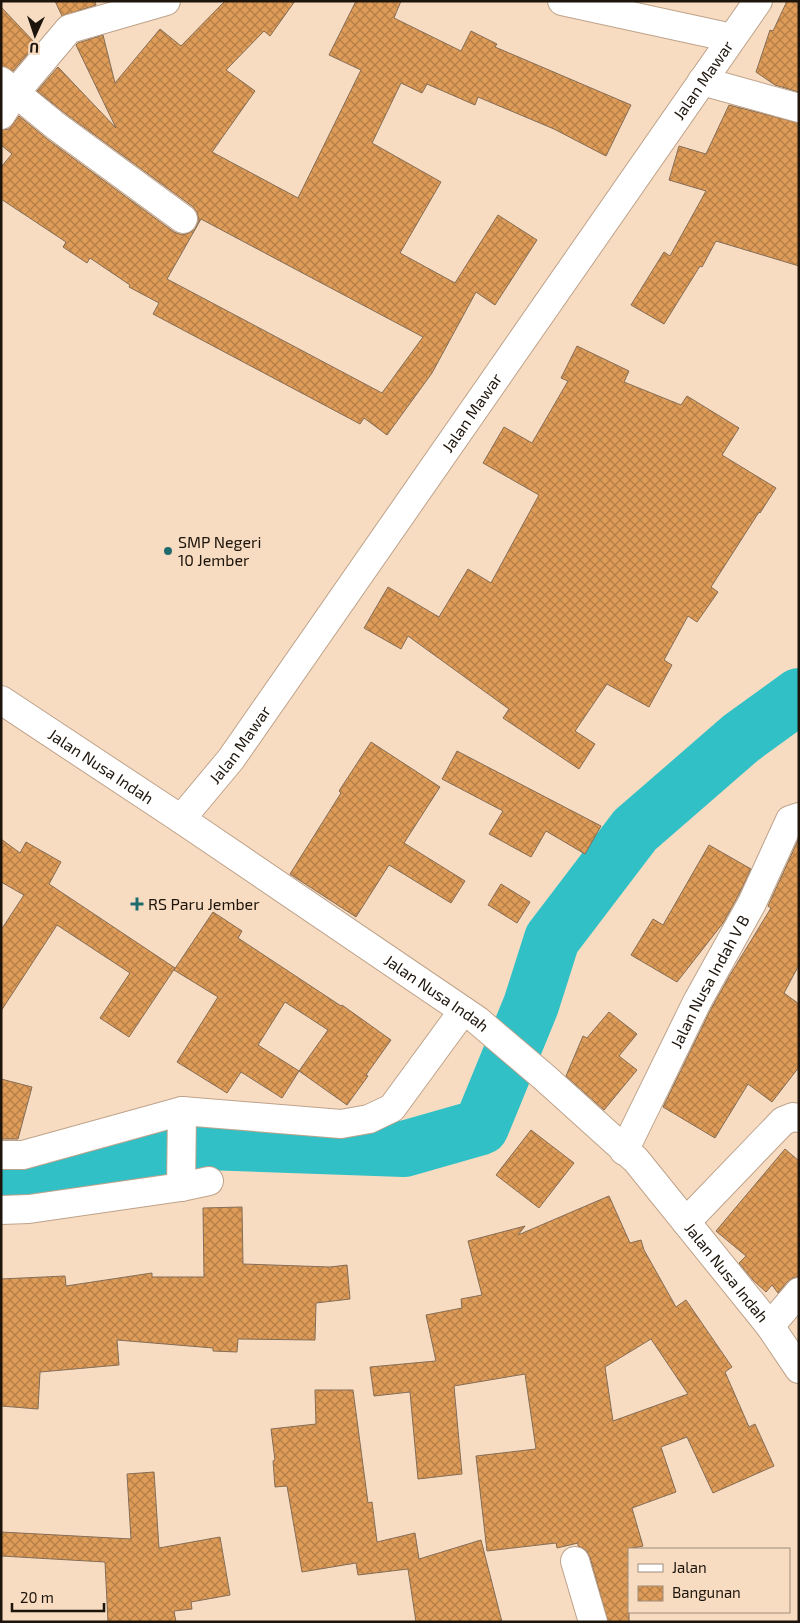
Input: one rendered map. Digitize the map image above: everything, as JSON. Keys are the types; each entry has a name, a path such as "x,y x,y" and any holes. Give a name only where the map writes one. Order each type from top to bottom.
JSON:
{"street":[{"path":"166,1 69,28 6,96 56,126 183,219"},
{"path":"562,1 732,38"},
{"name":"Jalan Mawar","path":"181,819 232,759 758,1"},
{"path":"702,81 799,108"},
{"name":"Jalan Nusa Indah","path":"1,700 181,819 470,1016 544,1077 636,1160 770,1326 799,1369"},
{"name":"Jalan Nusa Indah V B","path":"624,1151 697,1002 752,903 790,820 799,817"},
{"path":"1,1155 23,1155 182,1117 341,1124 368,1119 392,1108 470,1016"},
{"path":"181,1182 182,1117"},
{"path":"686,1222 783,1121 793,1117 799,1118"},
{"path":"1,1210 29,1209 181,1182 209,1181"},
{"path":"770,1326 799,1292"},
{"path":"575,1561 593,1622"}],"building":[{"path":"55,1 95,1 96,5 62,16"},
{"path":"225,1 295,1 270,36 264,31 226,70 255,91 212,152 298,198 361,70 329,55 356,1 401,1 394,18 461,51 471,31 497,44 495,47 631,105 606,156 554,129 478,97 475,105 427,84 422,93 401,83 372,143 441,182 400,253 455,283 498,215 537,240 495,305 476,292 432,373 387,435 364,418 360,424 153,314 159,303 129,287 130,285 90,258 87,263 63,247 66,242 1,199 1,167 12,154 1,145 1,130 9,129 19,116 47,139 174,232 182,235 195,229 199,220 197,212 192,206 37,91 58,67 116,128 76,45 103,35 115,83 160,29 181,46","holes":["201,219 423,337 382,393 167,279"]},
{"path":"787,1 799,1 799,92 775,85 756,72 770,30 773,31"},
{"path":"1,7 36,44 13,71 1,66"},
{"path":"729,105 799,123 799,266 716,241 702,267 700,266 664,324 631,305 664,252 670,256 706,191 669,180 679,146 706,154"},
{"path":"577,346 629,371 624,382 681,405 687,396 739,428 722,455 776,488 711,587 718,592 697,622 688,616 664,660 672,665 649,707 607,684 575,731 595,744 579,769 503,718 509,709 408,636 401,649 364,628 388,587 439,617 468,569 491,583 539,495 483,463 504,427 532,443 568,381 561,378"},
{"path":"371,742 440,787 404,843 465,881 451,903 389,865 356,917 290,874 341,793 339,791"},
{"path":"457,751 601,826 585,854 546,831 531,857 489,834 503,811 442,779"},
{"path":"799,838 799,965 784,993 799,1004 799,1067 772,1102 748,1084 715,1138 663,1107 711,1009 771,908 768,906"},
{"path":"1,839 20,853 26,842 61,862 49,884 175,968 129,1037 100,1018 130,973 57,925 1,1011 1,930 24,895 1,882"},
{"path":"709,845 751,869 723,923 677,982 631,955 653,919 663,925"},
{"path":"501,884 530,902 517,923 488,905"},
{"path":"213,912 242,931 238,938 342,1005 391,1040 347,1105 299,1071 282,1098 241,1072 227,1093 177,1062 218,997 174,970","holes":["285,1002 328,1030 299,1071 258,1045"]},
{"path":"609,1012 637,1034 619,1056 637,1070 604,1110 566,1076 583,1036 587,1038"},
{"path":"1,1079 32,1087 18,1139 1,1139"},
{"path":"531,1130 574,1163 539,1208 496,1175"},
{"path":"785,1149 799,1161 799,1277 787,1282 778,1293 772,1285 766,1292 739,1263 746,1256 716,1231"},
{"path":"609,1196 630,1243 641,1240 644,1250 676,1307 686,1300 732,1367 725,1372 749,1427 755,1424 774,1466 713,1493 687,1437 661,1447 676,1492 632,1508 643,1546 628,1548 629,1622 608,1622 590,1557 586,1550 578,1546 578,1543 557,1548 556,1543 487,1551 476,1456 536,1449 525,1374 454,1386 462,1474 418,1479 410,1392 374,1396 370,1367 436,1361 426,1315 462,1308 461,1299 482,1295 468,1241 525,1226 518,1235","holes":["651,1339 688,1394 613,1421 605,1367"]},
{"path":"242,1207 243,1264 330,1267 347,1265 350,1299 316,1303 315,1340 238,1339 237,1352 213,1351 213,1348 117,1340 119,1365 40,1372 38,1409 1,1406 1,1279 65,1276 66,1286 152,1273 152,1277 204,1277 203,1208"},
{"path":"315,1390 353,1390 368,1503 372,1502 377,1542 415,1533 419,1559 481,1540 502,1622 416,1622 408,1569 358,1575 356,1563 302,1572 287,1486 275,1487 273,1461 275,1460 271,1429 316,1424"},
{"path":"154,1472 159,1548 220,1537 230,1595 191,1602 192,1609 174,1611 176,1622 108,1622 105,1562 1,1556 1,1532 131,1539 127,1474"}],"waterway":[{"path":"1,1181 28,1182 147,1162 206,1142 404,1149 481,1127 531,1005 552,939 635,830 741,738 799,696"}],"place":[{"name":"SMP Negeri 10 Jember","path":"168,551"},
{"name":"RS Paru Jember","path":"137,904"}]}
